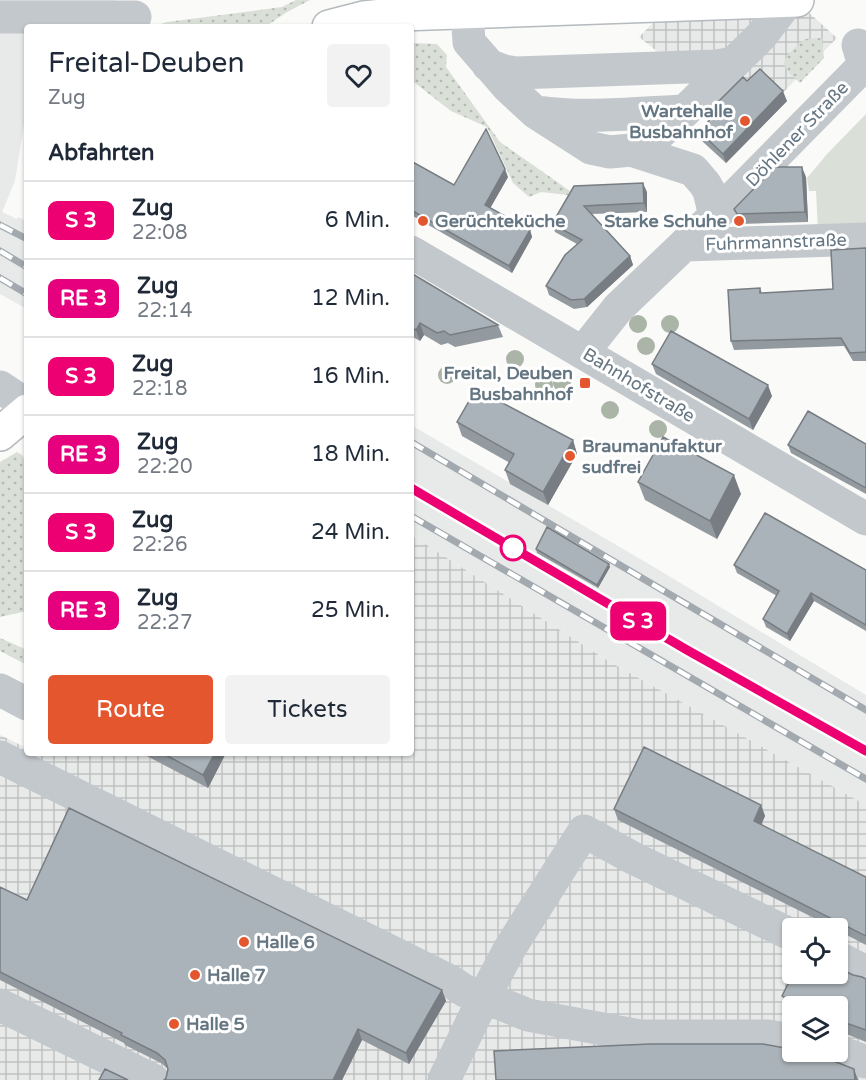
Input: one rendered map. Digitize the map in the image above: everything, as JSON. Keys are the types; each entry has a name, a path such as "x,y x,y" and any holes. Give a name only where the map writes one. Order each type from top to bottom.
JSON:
{"main road":[{"path":"341,24 364,18 467,11 792,0"},
{"path":"0,434 24,414"}],"street":[{"path":"467,11 470,42 498,76 535,112 591,148 610,152 631,150 655,137 686,111 761,36 792,0"},
{"path":"5,11 135,15"},
{"name":"Döhlener Straße","path":"583,352 618,308 715,216 864,65 858,45"},
{"path":"498,76 504,71 516,73 716,66 724,72"},
{"path":"535,112 592,115 686,111"},
{"path":"631,150 693,170 709,191 715,216"},
{"name":"Fuhrmannstraße","path":"685,245 866,240"},
{"name":"Bahnhofstraße","path":"414,254 866,519"},
{"path":"0,387 24,403"},
{"path":"0,690 24,702"},
{"path":"0,757 450,981 465,991 528,1015 640,1036 768,1036 782,1038"},
{"path":"444,1080 510,948 584,831 633,858 782,929"},
{"path":"848,963 866,972"},
{"path":"0,1005 153,1080"},
{"path":"848,1055 866,1062"}],"shaded area":[{"path":"0,0 116,0 116,24 24,24 24,124 15,181 2,212 24,220 24,307 0,294"},
{"path":"296,0 310,0 269,24 160,24 167,22 282,7"},
{"path":"676,0 795,0 837,38 750,126 639,37"},
{"path":"822,38 824,58 800,83 787,70 785,61 787,56 804,39"},
{"path":"414,43 437,44 447,55 446,67 500,142 570,191 568,195 541,192 529,197 513,183 487,127 451,111 414,82"},
{"path":"866,114 866,228 818,231 816,191 809,191 807,178"},
{"path":"414,427 654,567 866,695 866,805 610,662 414,537"},
{"path":"17,452 24,460 24,612 0,617 0,462"},
{"path":"414,537 610,662 866,805 866,1080 0,1080 0,735 24,747 24,756 414,756"},
{"path":"0,638 24,649 24,663 0,651"}],"building":[{"name":"Wartehalle Busbahnhof","path":"760,69 783,91 723,154 699,131 715,114 710,110 743,77 747,81"},
{"path":"486,129 505,169 485,205 530,230 509,266 414,212 414,163 454,185"},
{"path":"775,167 802,167 805,212 737,214 734,209"},
{"path":"643,183 644,203 584,206 630,256 584,299 571,300 546,286 565,255 582,240 552,224 574,186"},
{"path":"866,248 866,352 850,353 841,338 731,341 728,290 760,288 760,293 833,289 831,250"},
{"path":"414,275 498,325 450,335 444,331 437,333 420,323 416,330 414,329"},
{"path":"671,331 768,385 749,419 652,364"},
{"path":"476,389 573,440 543,492 505,470 514,454 457,422"},
{"path":"808,411 866,444 866,488 788,445"},
{"path":"663,437 734,475 710,521 638,482"},
{"path":"765,513 866,570 866,625 811,593 787,634 763,619 779,591 734,565"},
{"path":"547,527 609,564 597,585 536,549"},
{"path":"644,747 761,805 754,821 866,877 866,936 848,927 848,918 830,918 614,809"},
{"path":"168,756 213,756 203,775"},
{"path":"69,808 442,990 406,1053 358,1029 333,1080 164,1080 168,1069 165,1060 157,1053 0,972 0,887 27,900"},
{"path":"848,972 862,977 866,979 866,1030 848,1024 848,996 782,996 788,984 848,984"},
{"path":"650,1044 763,1044 782,1047 782,1062 836,1062 854,1069 855,1080 496,1080 494,1051"},
{"path":"105,1069 128,1080 99,1080"}],"railway":[{"path":"0,225 24,237"},
{"path":"0,251 24,265"},
{"path":"0,278 24,292"},
{"path":"414,444 866,710"},
{"path":"414,490 866,751"},
{"path":"414,518 866,779"}],"train":[{"path":"414,490 687,650 866,751"}],"place":[{"name":"Wartehalle Busbahnhof","path":"745,121"},
{"name":"Gerüchteküche","path":"423,221"},
{"name":"Starke Schuhe","path":"739,221"},
{"name":"Freital, Deuben Busbahnhof","path":"585,383"},
{"name":"Braumanufaktur sudfrei","path":"570,456"},
{"name":"Halle 6","path":"244,942"},
{"name":"Halle 7","path":"195,975"},
{"name":"Halle 5","path":"174,1024"}]}
